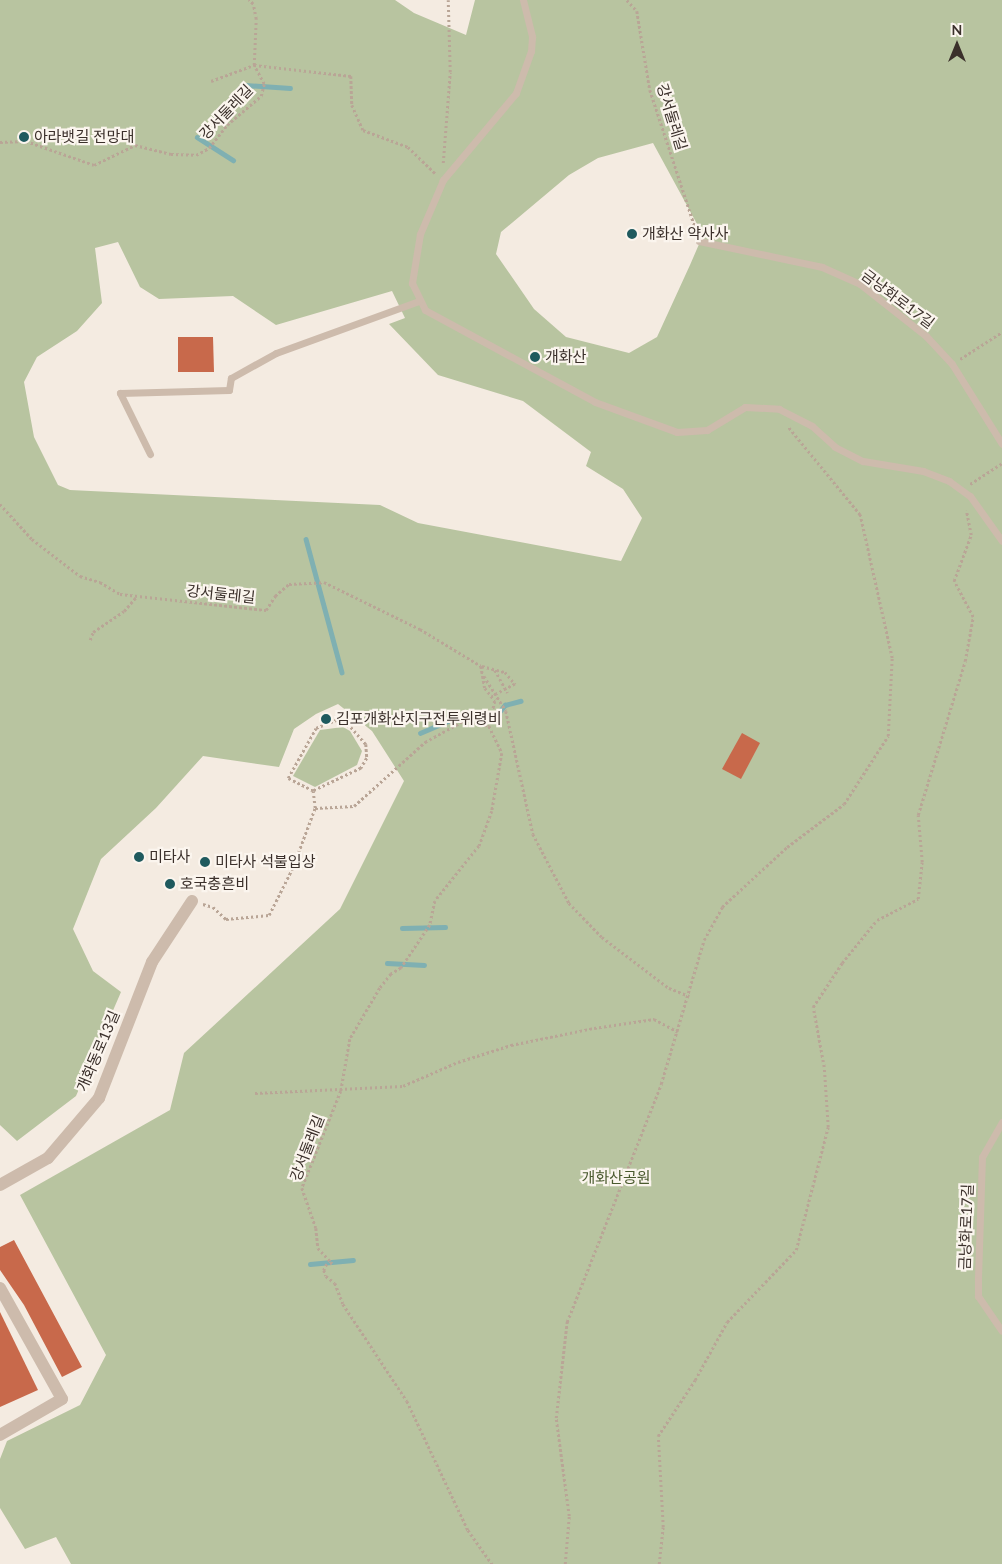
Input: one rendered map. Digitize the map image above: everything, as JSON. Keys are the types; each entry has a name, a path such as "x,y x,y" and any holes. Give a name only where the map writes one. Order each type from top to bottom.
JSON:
{"street":[{"name":"개화동로13길","path":"0,1185 48,1158 99,1098 152,962 192,901"},
{"path":"0,1288 62,1399 0,1434"}],"lane":[{"path":"523,0 532,37 531,51 516,93 443,180 416,249 412,283 419,301 425,310 595,402 677,432 706,430 745,407 771,407 812,426 847,454 886,467 933,474 962,490 970,496 1002,541"},
{"name":"금낭화로17길","path":"699,241 804,262 860,284 926,336 952,364 1002,444"},
{"path":"150,454 120,393 229,390 231,378 276,353 419,301"},
{"name":"금낭화로17길","path":"1002,1122 982,1157 978,1296 1002,1331"}],"path":[{"name":"강서둘레길","path":"0,142 26,141 94,165 135,145 172,154 196,155 209,148 227,125 261,96 264,84 254,65 256,19 253,4 249,0"},
{"path":"443,180 450,72 448,0"},
{"name":"강서둘레길","path":"627,0 637,11 650,90 699,241"},
{"path":"211,81 254,65 351,76 352,105 363,130 408,147 443,180"},
{"path":"952,364 1002,332"},
{"path":"565,1564 569,1516 556,1418 567,1322 661,1084 689,996 704,940 722,907 787,848 844,804 888,736 892,658 860,515 771,407"},
{"path":"659,1564 663,1527 658,1436 695,1380 727,1322 796,1250 828,1127 824,1067 813,1007 842,963 877,920 918,899 922,862 918,815 965,661 973,617 954,580 971,535 962,490 1002,463"},
{"name":"강서둘레길","path":"0,504 32,539 80,576 100,582 120,594 266,610 275,596 288,584 324,582 420,629 481,666 495,669"},
{"path":"90,640 93,632 124,611 137,596"},
{"path":"315,808 354,806 425,742 465,720 489,726 494,709 492,696 485,688 481,666"},
{"path":"495,669 508,693"},
{"path":"492,696 515,684 505,672 495,669"},
{"path":"484,675 505,708 533,834 569,903 602,938 669,988 689,996"},
{"path":"338,720 351,726 366,744 367,758 360,768 313,791 288,778 316,728 338,720"},
{"name":"강서둘레길","path":"489,726 502,756 492,811 479,846 435,901 430,925 403,966 380,988 350,1039 341,1091 302,1188 316,1228 318,1248 331,1262 327,1264 324,1270 326,1276 335,1283 343,1304 407,1401 468,1530 492,1564"},
{"path":"192,901 213,906 226,919 268,915 293,867 315,808 313,791"},
{"path":"255,1093 341,1091 404,1086 458,1062 511,1045 594,1028 654,1019 678,1032"}],"green space":[{"name":"개화산공원","path":"0,0 395,0 414,13 466,35 475,0 1002,0 1002,1564 71,1564 56,1537 25,1549 0,1508 0,1459 7,1441 80,1405 106,1355 20,1195 170,1110 184,1053 340,909 404,781 372,731 338,704 316,714 294,729 279,767 203,756 156,808 101,859 73,929 93,971 121,992 76,1096 17,1141 0,1125","holes":["653,143 703,235 690,265 657,337 629,353 566,337 534,309 496,254 501,232 569,175 598,158","118,242 140,287 159,299 233,296 276,325 392,291 405,318 389,324 438,375 523,401 591,452 586,466 623,489 642,518 621,561 418,523 380,505 70,490 58,485 34,437 24,382 37,357 77,331 102,303 95,248"]},
{"path":"343,727 350,731 362,751 357,765 315,787 293,776 320,730"}],"building":[{"path":"178,337 213,337 214,372 178,372"},
{"path":"742,733 760,743 741,779 722,769"},
{"path":"14,1240 82,1367 62,1377 24,1305 0,1270 0,1247"},
{"path":"0,1312 38,1390 0,1407"}],"waterway":[{"path":"245,85 290,88"},
{"path":"197,137 233,160"},
{"path":"306,539 342,672"},
{"path":"420,733 462,715 496,716 505,705 520,701"},
{"path":"402,928 445,927"},
{"path":"387,963 424,965"},
{"path":"310,1264 353,1260"}],"place":[{"name":"아라뱃길 전망대","path":"24,137"},
{"name":"개화산 약사사","path":"632,234"},
{"name":"개화산","path":"535,357"},
{"name":"김포개화산지구전투위령비","path":"326,719"},
{"name":"미타사","path":"139,857"},
{"name":"미타사 석불입상","path":"205,862"},
{"name":"호국충흔비","path":"170,884"}]}
